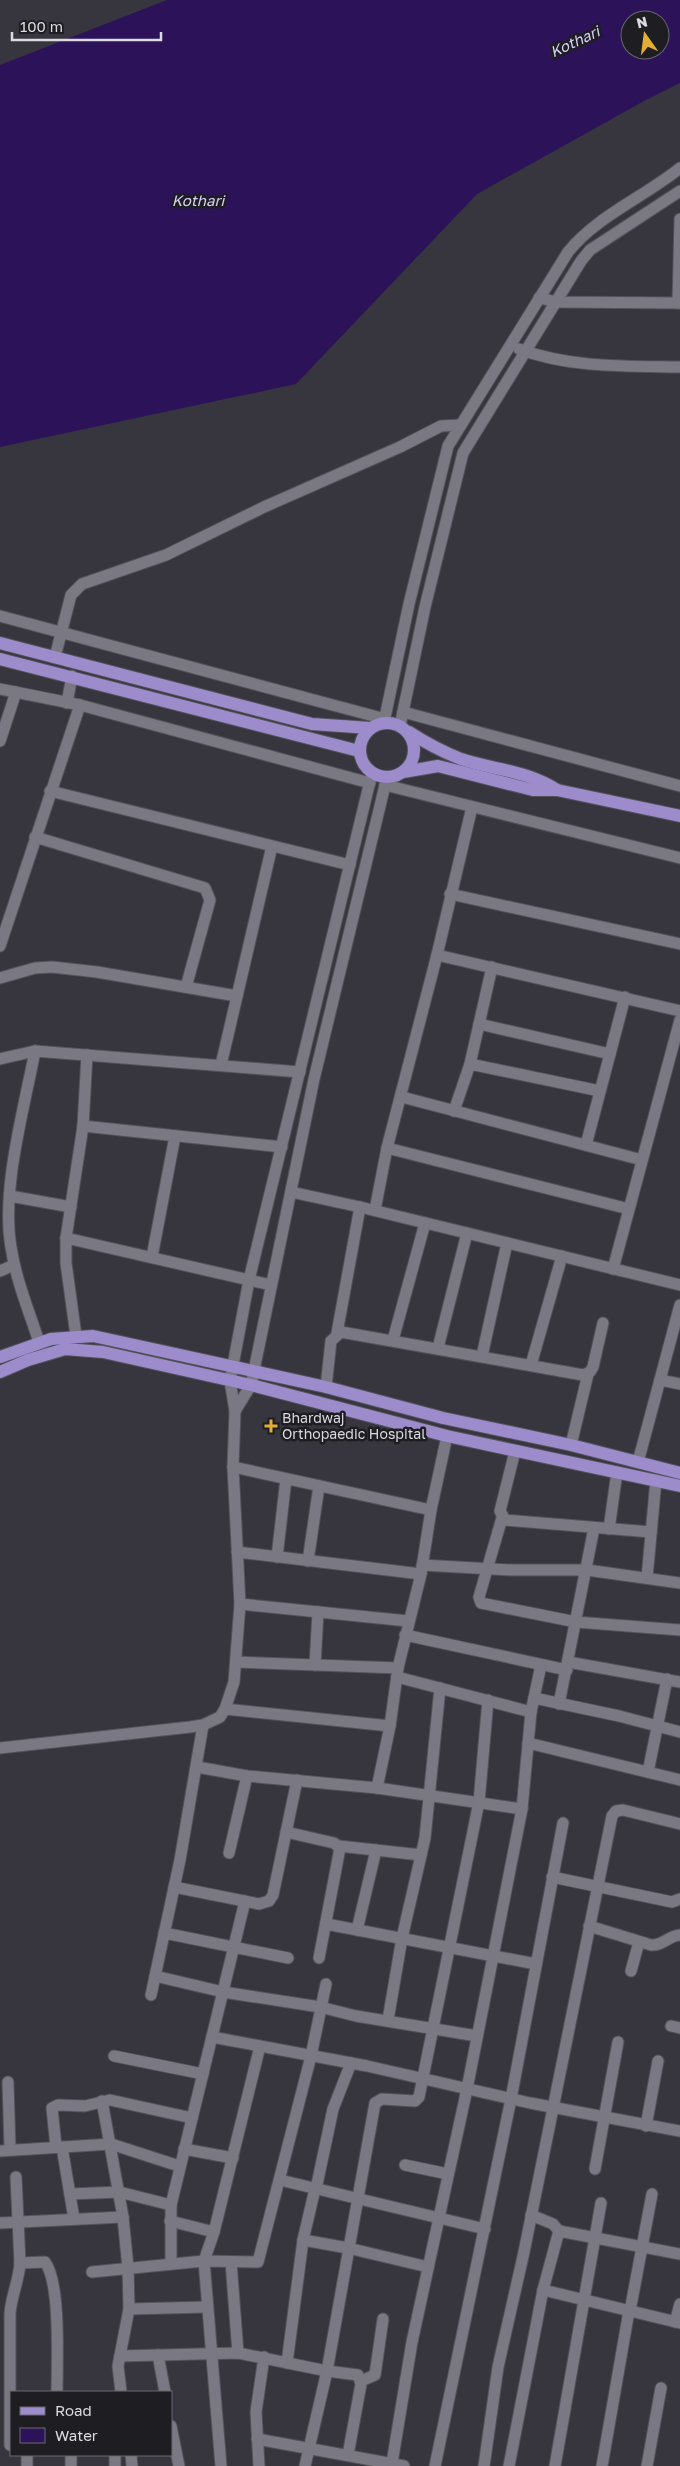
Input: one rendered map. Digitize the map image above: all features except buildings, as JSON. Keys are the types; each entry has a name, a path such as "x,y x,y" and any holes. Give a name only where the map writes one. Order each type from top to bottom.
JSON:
{"main road":[{"path":"0,643 312,724 370,728"},
{"path":"0,659 359,751"},
{"path":"237,719 242,705"},
{"path":"557,790 540,779 462,759 439,750 404,728 385,721 370,728 362,738 359,751 371,778 386,781 403,772 438,766 533,790 557,790 680,816"},
{"path":"403,772 412,762 414,752 413,742 404,728"},
{"path":"0,1357 39,1342 76,1336 93,1336 326,1387 443,1418 571,1445 680,1473"},
{"path":"0,1372 65,1349 87,1349 250,1384 447,1436 680,1486"}],"street":[{"path":"0,616 385,721 409,604 448,446 539,298 579,238 663,182 680,168"},
{"path":"404,728 403,712 425,607 463,453 590,250 680,191"},
{"path":"539,298 557,302 679,303 680,219"},
{"path":"510,346 525,352 564,361 680,367"},
{"path":"55,657 71,595 82,584 166,555 264,507 400,447 440,426 461,425"},
{"path":"67,702 72,676"},
{"path":"0,689 80,705 371,778 249,1280 232,1366 230,1381 235,1411 234,1467 240,1604 234,1682 225,1709 220,1717 203,1724 0,1748"},
{"path":"0,740 16,692"},
{"path":"0,946 80,705"},
{"path":"403,712 680,786"},
{"path":"235,1411 250,1384 314,1079 386,781 472,807 680,858"},
{"path":"50,791 350,865"},
{"path":"375,1210 387,1148 402,1097 472,807"},
{"path":"35,837 205,888 210,900 186,987"},
{"path":"221,1065 272,846"},
{"path":"450,894 680,944"},
{"path":"437,955 625,997 680,1012"},
{"path":"0,978 35,968 52,967 237,996"},
{"path":"454,1111 470,1064 492,967"},
{"path":"586,1145 625,997"},
{"path":"613,1269 680,1020"},
{"path":"479,1024 610,1054"},
{"path":"0,1059 35,1051 300,1072"},
{"path":"35,1051 14,1167 9,1222 14,1265 39,1342"},
{"path":"76,1336 66,1263 66,1238 83,1126 87,1055"},
{"path":"470,1064 600,1091"},
{"path":"402,1097 642,1160"},
{"path":"83,1126 282,1146"},
{"path":"152,1257 175,1136"},
{"path":"387,1148 629,1209"},
{"path":"291,1192 375,1210 680,1285"},
{"path":"10,1196 71,1207"},
{"path":"326,1387 331,1340 337,1333 360,1207"},
{"path":"393,1340 424,1223"},
{"path":"438,1348 467,1233"},
{"path":"66,1238 271,1286"},
{"path":"482,1356 507,1243"},
{"path":"531,1366 562,1256"},
{"path":"0,1271 14,1265"},
{"path":"638,1462 680,1305"},
{"path":"571,1445 588,1374 593,1367 603,1323"},
{"path":"337,1333 346,1331 580,1375 588,1374"},
{"path":"660,1380 680,1384"},
{"path":"377,1788 390,1726 397,1672 421,1569 431,1510 447,1436"},
{"path":"515,1451 500,1511 502,1518 489,1569 479,1597 481,1603 576,1622 680,1630"},
{"path":"234,1467 431,1510"},
{"path":"609,1529 617,1472"},
{"path":"277,1557 286,1479"},
{"path":"647,1578 656,1480"},
{"path":"308,1560 319,1486"},
{"path":"502,1518 510,1521 651,1532"},
{"path":"559,1704 594,1528"},
{"path":"237,1552 421,1569 587,1570 680,1583"},
{"path":"240,1604 408,1621"},
{"path":"314,1665 318,1612"},
{"path":"405,1634 541,1665 568,1666 680,1682"},
{"path":"236,1662 314,1665 397,1672 440,1688 531,1712"},
{"path":"389,2464 412,2342 467,2089 522,1809 531,1712 541,1665"},
{"path":"648,1772 667,1679"},
{"path":"388,2020 402,1938 422,1854 431,1794 440,1688"},
{"path":"534,1698 680,1732"},
{"path":"305,2466 327,2371 375,2102 382,2099 415,2102 419,2097 479,1802 488,1700"},
{"path":"225,1709 390,1726"},
{"path":"151,1995 174,1887 197,1767 203,1724"},
{"path":"528,1744 680,1780"},
{"path":"197,1767 247,1776 431,1794 522,1809"},
{"path":"229,1853 247,1776"},
{"path":"174,1887 264,1904 271,1899 298,1780"},
{"path":"484,2466 498,2367 531,2215 605,1839 612,1816 616,1811 625,1810 680,1824"},
{"path":"435,2466 457,2354 485,2230 563,1823"},
{"path":"286,1832 339,1846 422,1854"},
{"path":"319,1958 339,1846"},
{"path":"357,1930 376,1850"},
{"path":"552,1877 672,1902 680,1899"},
{"path":"171,2263 171,2205 245,1901"},
{"path":"326,1924 536,1964"},
{"path":"589,1926 656,1946 680,1935"},
{"path":"164,1933 288,1958"},
{"path":"631,1971 639,1942"},
{"path":"155,1976 223,1992 320,2007 356,2016 477,2036"},
{"path":"92,2272 204,2261 255,2264 260,2260 311,2056 326,1984"},
{"path":"212,2037 423,2078 511,2099 605,2118 680,2131"},
{"path":"595,2169 618,2042"},
{"path":"221,2466 204,2261 214,2232 260,2046"},
{"path":"114,2056 203,2074"},
{"path":"646,2126 658,2061"},
{"path":"286,2362 303,2240 333,2109 350,2063"},
{"path":"8,2082 5,2150 111,2144 179,2166"},
{"path":"74,2219 52,2113 54,2106 86,2106 102,2100 117,2100 192,2118"},
{"path":"102,2100 123,2217 128,2268 129,2309 118,2371 121,2391"},
{"path":"184,2149 233,2158"},
{"path":"405,2165 448,2174"},
{"path":"7,2445 11,2304 20,2275 16,2177"},
{"path":"280,2180 485,2230"},
{"path":"70,2194 119,2192 171,2205"},
{"path":"602,2466 652,2194"},
{"path":"555,2466 602,2202"},
{"path":"531,2215 553,2224 559,2230 595,2239 680,2254"},
{"path":"0,2223 123,2217"},
{"path":"170,2221 214,2232"},
{"path":"509,2466 543,2290 559,2230"},
{"path":"303,2240 348,2248 428,2267"},
{"path":"20,2263 45,2262 50,2273 55,2304 57,2391"},
{"path":"231,2262 238,2353"},
{"path":"543,2290 678,2322 680,2304"},
{"path":"129,2309 207,2307"},
{"path":"361,2381 375,2375 383,2320"},
{"path":"120,2356 238,2353 264,2356 327,2371 358,2375 361,2381 350,2459"},
{"path":"158,2354 165,2391"},
{"path":"259,2466 256,2412 264,2356"},
{"path":"647,2466 661,2388"},
{"path":"172,2431 179,2466"},
{"path":"258,2438 310,2447 350,2459 404,2466"}],"water":[{"name":"Kothari","path":"167,0 680,0 680,83 477,194 296,384 0,447 0,65"}],"place":[{"name":"Bhardwaj Orthopaedic Hospital","path":"271,1426"}]}
